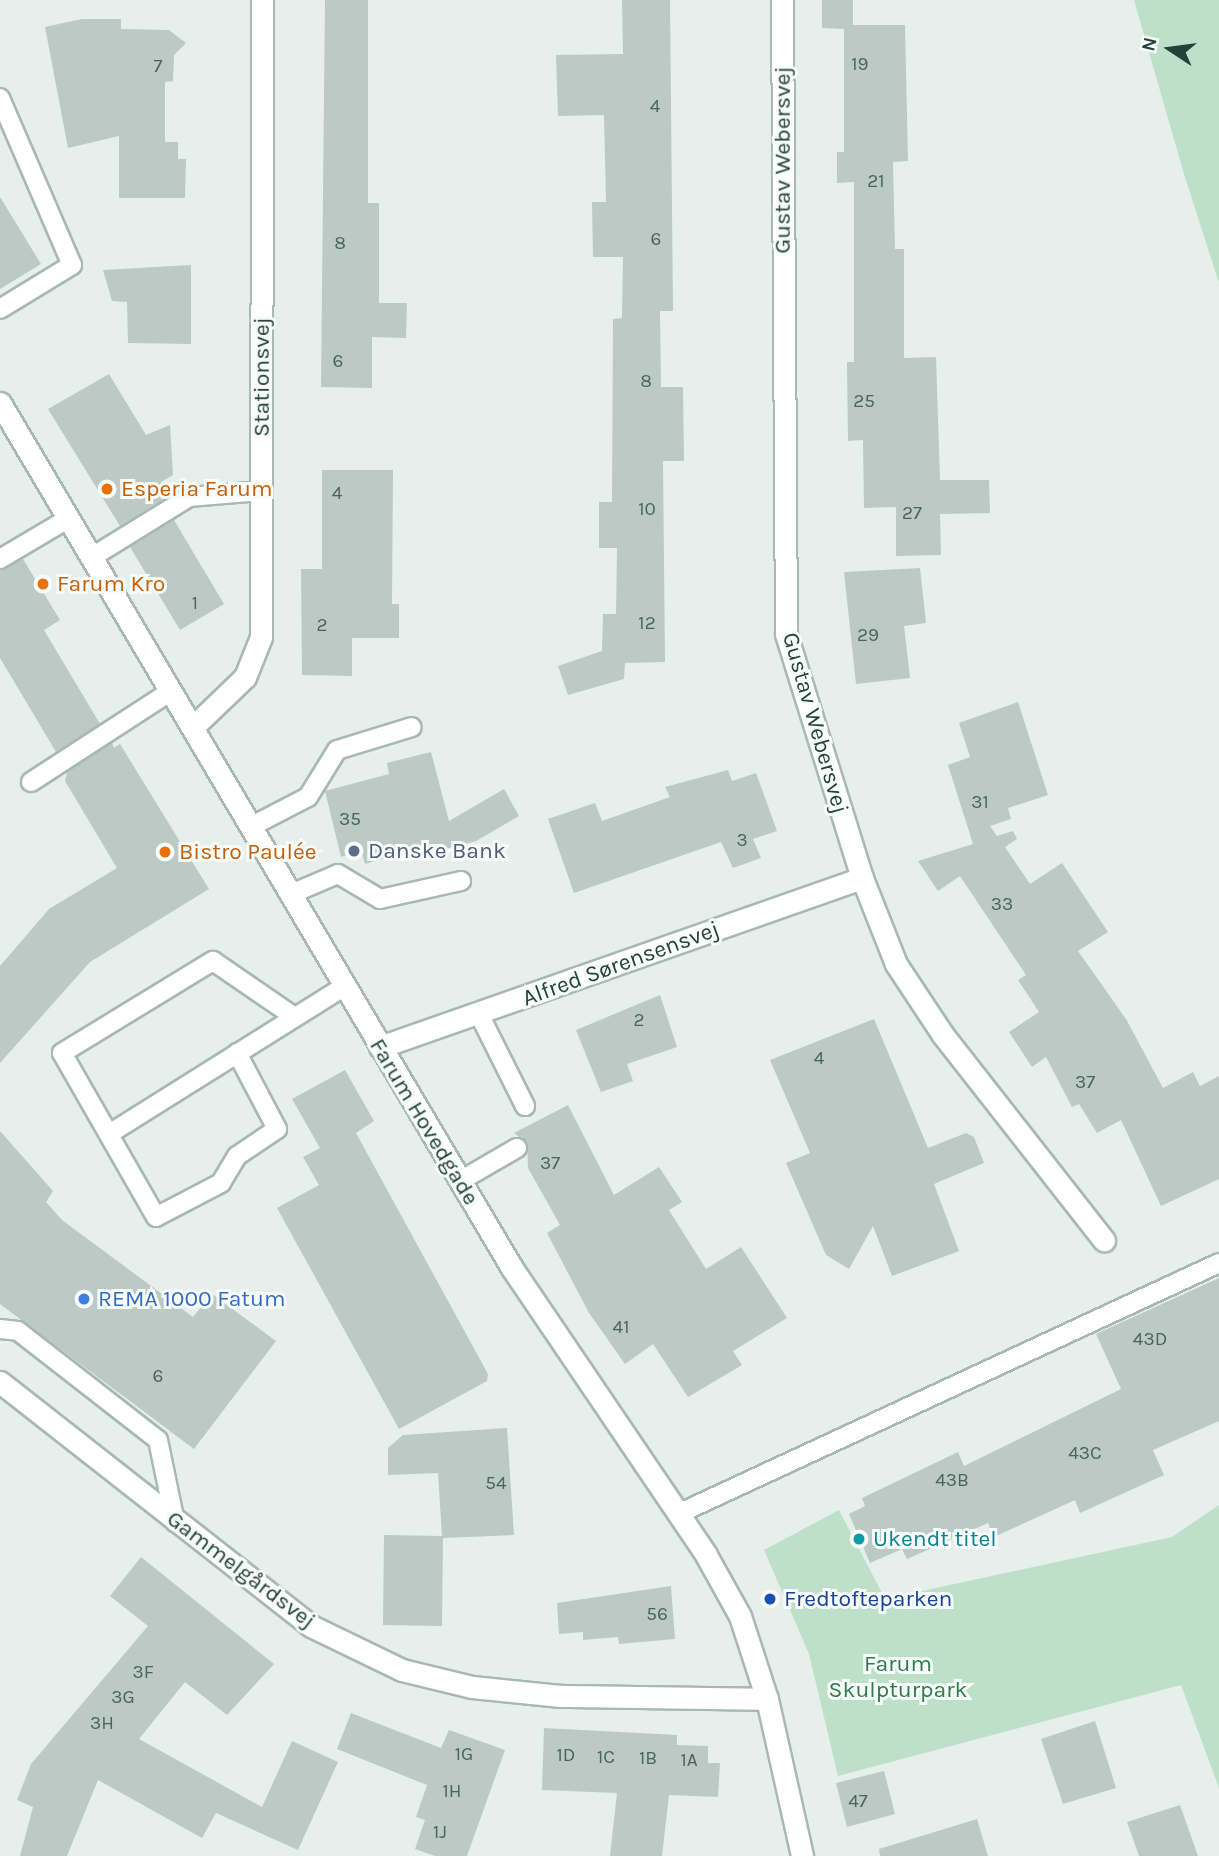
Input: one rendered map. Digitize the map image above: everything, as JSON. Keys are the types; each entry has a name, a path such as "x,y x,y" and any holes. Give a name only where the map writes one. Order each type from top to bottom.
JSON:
{"street":[{"name":"Stationsvej","path":"193,727 236,690 256,659 261,491 262,0"},
{"name":"Gustav Webersvej","path":"782,0 786,634 862,878 896,964 936,1025 1104,1240"},
{"name":"Farum Hovedgade","path":"0,402 252,826 343,987 512,1268 680,1513 740,1616 767,1699 802,1856"},
{"name":"Alfred Sørensensvej","path":"380,1047 862,878"},
{"name":"Gammelgårdsvej","path":"0,1382 175,1522 311,1626 402,1670 472,1688 561,1696 767,1699"}],"lane":[{"path":"0,98 72,265 0,309"},
{"path":"92,557 189,497 261,491"},
{"path":"0,559 69,518"},
{"path":"31,782 172,691"},
{"path":"252,826 308,797 337,750 412,727"},
{"path":"291,894 338,874 380,899 461,881"},
{"path":"237,1053 276,1129 237,1156 221,1183 156,1217 62,1053 213,961 293,1016"},
{"path":"109,1134 343,987"},
{"path":"479,1014 525,1107"},
{"path":"460,1181 517,1148"},
{"path":"680,1513 1219,1263"},
{"path":"0,1329 18,1331 158,1440 175,1522"}],"green space":[{"path":"1134,0 1219,0 1219,283 1184,174"},
{"name":"Farum Skulpturpark","path":"1219,1505 1219,1788 1181,1685 838,1776 809,1654 764,1550 839,1510 885,1599 1172,1537"}],"building":[{"path":"325,0 368,0 368,203 379,203 379,303 407,303 406,338 372,337 372,388 321,387"},
{"path":"622,0 670,0 673,311 660,311 661,387 683,387 684,461 663,461 665,662 625,663 624,679 568,695 558,666 602,651 603,614 616,614 617,548 599,548 599,502 612,502 613,319 622,318 623,257 593,257 592,202 606,202 604,115 558,116 556,55 623,54"},
{"path":"822,0 853,0 853,25 905,25 908,161 893,162 895,249 904,249 904,358 936,357 940,480 989,480 990,513 940,514 941,555 896,556 896,507 864,508 863,440 848,441 847,362 854,362 854,182 837,183 837,152 844,152 844,29 822,28"},
{"path":"82,19 121,19 121,29 169,30 186,43 174,55 173,81 165,82 165,142 178,142 178,159 186,159 185,198 119,198 119,136 68,148 45,27"},
{"path":"0,197 41,264 0,289"},
{"path":"191,265 191,344 128,343 127,302 112,301 103,270"},
{"path":"109,374 146,435 170,425 173,475 161,482 164,488 157,492 162,500 120,526 48,409"},
{"path":"322,470 393,470 392,604 399,604 399,638 352,638 352,676 302,675 301,569 322,569"},
{"path":"174,520 224,604 180,630 130,547"},
{"path":"23,559 60,620 44,630 100,724 56,752 0,658 0,570"},
{"path":"920,568 926,623 904,626 910,678 856,684 844,572"},
{"path":"1018,702 1048,795 1008,808 1011,819 990,826 997,836 1013,831 1017,839 1005,847 1030,884 1062,863 1108,932 1078,951 1126,1019 1163,1088 1193,1072 1200,1086 1219,1076 1219,1179 1161,1206 1121,1120 1097,1133 1079,1104 1072,1107 1046,1057 1032,1067 1009,1032 1039,1012 1018,980 1026,975 960,876 938,891 918,861 973,844 948,765 970,757 959,723"},
{"path":"112,743 114,748 120,744 209,889 90,962 0,1063 0,966 49,909 117,868 65,781 67,772"},
{"path":"431,752 449,821 504,789 519,816 476,841 399,861 396,855 365,864 361,851 341,857 325,791 389,774 387,763"},
{"path":"728,770 732,781 756,773 777,831 753,839 761,858 733,868 721,842 574,893 548,819 595,803 602,821 670,797 665,787"},
{"path":"660,995 677,1047 627,1064 633,1081 601,1092 576,1030"},
{"path":"874,1019 928,1148 966,1133 974,1137 984,1163 934,1184 959,1251 892,1276 873,1226 849,1269 826,1255 786,1163 810,1153 770,1060"},
{"path":"345,1070 374,1121 356,1133 488,1374 487,1381 399,1429 277,1208 319,1185 303,1157 320,1148 292,1099"},
{"path":"568,1105 614,1195 659,1167 682,1202 669,1210 706,1269 741,1247 787,1318 733,1351 742,1365 688,1397 653,1344 625,1364 589,1313 547,1233 560,1225 528,1168 527,1143 514,1133"},
{"name":"REMA 1000 Fatum","path":"0,1131 53,1191 46,1202 62,1220 193,1317 212,1294 276,1341 194,1449 0,1304"},
{"path":"1219,1278 1219,1421 1153,1450 1164,1475 1080,1513 1075,1500 994,1537 988,1523 907,1559 902,1549 870,1563 849,1514 865,1506 862,1498 958,1452 964,1466 1121,1389 1096,1334"},
{"path":"507,1428 514,1535 443,1538 442,1626 383,1625 384,1535 442,1536 438,1473 388,1475 388,1448 403,1435"},
{"path":"141,1557 274,1664 227,1715 185,1682 139,1739 262,1807 292,1741 338,1762 298,1850 216,1813 202,1838 98,1780 67,1856 20,1856 33,1807 17,1800 31,1764 148,1626 110,1596"},
{"path":"671,1586 675,1639 619,1644 618,1637 583,1640 583,1632 559,1634 557,1603"},
{"path":"351,1713 441,1748 449,1730 505,1750 467,1856 435,1856 415,1849 425,1820 416,1817 427,1785 337,1749"},
{"path":"1095,1721 1116,1788 1063,1804 1041,1739"},
{"path":"544,1728 677,1735 677,1745 708,1746 708,1763 720,1763 718,1797 669,1795 662,1856 610,1856 617,1793 542,1790"},
{"path":"884,1771 895,1814 847,1827 836,1783"},
{"path":"1180,1805 1198,1856 1139,1856 1127,1822"},
{"path":"977,1819 988,1856 880,1856 879,1849"}],"place":[{"name":"Esperia Farum","path":"107,489"},
{"name":"Farum Kro","path":"43,584"},
{"name":"Danske Bank","path":"354,851"},
{"name":"Bistro Paulée","path":"165,852"},
{"name":"REMA 1000 Fatum","path":"84,1299"},
{"name":"Ukendt titel","path":"859,1539"},
{"name":"Fredtofteparken","path":"770,1599"}]}
